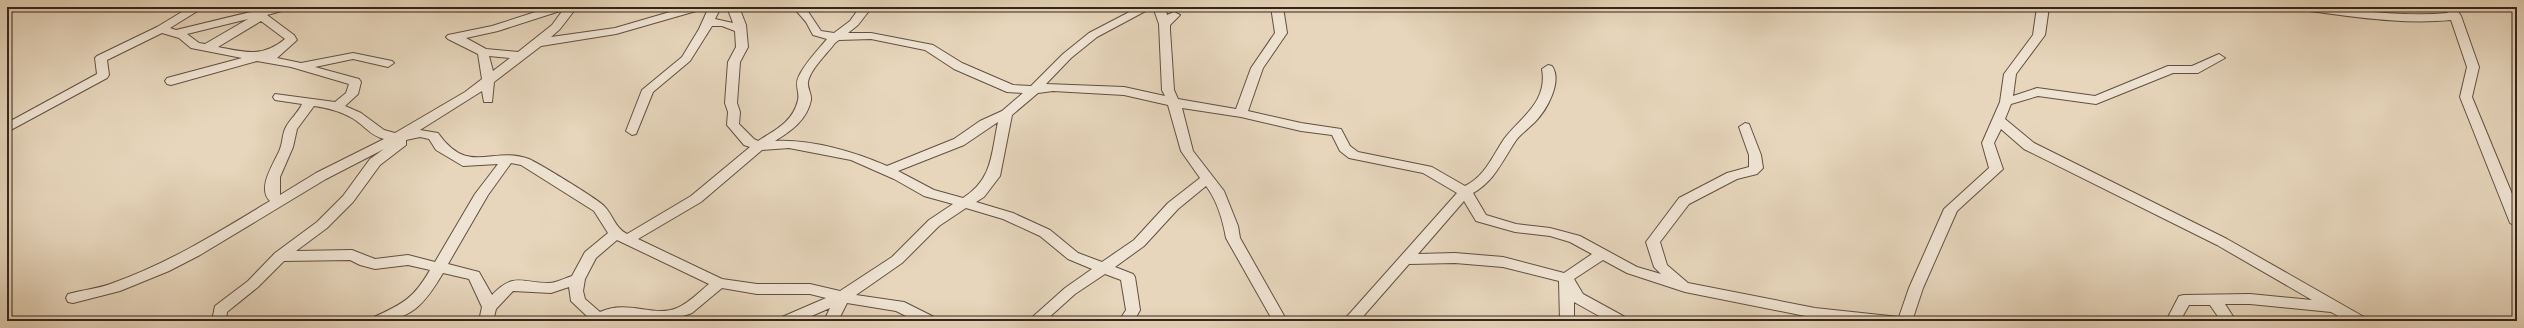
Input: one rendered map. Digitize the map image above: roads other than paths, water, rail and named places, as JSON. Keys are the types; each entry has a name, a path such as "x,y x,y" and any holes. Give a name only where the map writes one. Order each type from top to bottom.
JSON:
{"street":[{"path":"7,128 103,75 101,58 160,30 198,7"},
{"path":"160,30 177,33 285,7"},
{"path":"520,56 484,52 473,48 466,41 452,37 494,29 562,7"},
{"path":"399,138 469,95 556,27 571,7"},
{"path":"535,43 616,31 699,7"},
{"path":"632,131 648,90 686,59 705,29 715,7"},
{"path":"733,7 740,29 742,47 735,58 731,103 734,112 733,125 749,142 759,146 779,143 829,151 854,157 886,171 929,193 1008,216 1035,228 1073,256 1128,277 1133,310 1126,321"},
{"path":"799,7 811,21 817,33 836,37 871,36 929,47 937,50 958,66 989,81 1011,89 1034,90 1053,87 1100,89 1172,100 1191,106 1241,113 1302,128 1338,132 1345,148 1354,155 1427,170 1465,192 1481,218 1514,228 1550,232 1575,239 1632,270 1686,287 1815,313 1895,321"},
{"path":"719,283 693,305 679,313 663,315 623,310 608,312 597,320 578,301 576,291 578,279 590,255 696,199 759,146 790,126 798,116 805,99 802,84 805,76 836,37 854,23 866,7"},
{"path":"886,171 959,142 984,124 1006,114 1034,90 1067,56 1093,35 1148,7"},
{"path":"1159,7 1169,19 1167,86 1179,116 1187,151 1217,191 1231,226 1233,238 1246,264 1280,321"},
{"path":"1241,113 1257,68 1281,33 1277,7"},
{"path":"1905,321 1916,288 1951,209 1996,169 1988,143 2006,102 2010,74 2039,35 2043,7"},
{"path":"2301,7 2380,16 2437,19 2452,12 2473,67 2466,97 2517,223"},
{"path":"207,48 255,13"},
{"path":"255,13 290,37 291,40 278,50 270,60"},
{"path":"707,22 728,24 740,29"},
{"path":"177,33 195,46 255,59 270,60 299,66 318,73 355,82 352,94 338,106"},
{"path":"171,81 255,59 278,50"},
{"path":"484,52 483,59 488,80 488,99"},
{"path":"299,66 353,56 388,63"},
{"path":"2006,102 2036,92 2096,100 2172,69 2194,70 2219,58"},
{"path":"1350,321 1465,192 1476,187 1496,167 1514,135 1533,117 1549,84 1548,69"},
{"path":"73,298 115,288 164,268 195,252 279,200 373,157 405,138 384,136 370,129 356,116 344,112 338,106 279,97"},
{"path":"279,200 273,197 271,186 274,176 286,151 292,128 304,112 309,102"},
{"path":"787,321 842,297 887,267 934,223 979,194 993,176 1006,114"},
{"path":"1998,120 2029,146 2222,242 2359,321"},
{"path":"1686,287 1661,266 1653,242 1684,201 1732,176 1752,171 1756,168 1755,155 1745,127"},
{"path":"370,129 372,135 367,146 373,157"},
{"path":"399,138 426,133 434,136 437,143 468,163 508,159 525,162 599,208 622,237 719,283 757,289 810,289 842,297 899,306 929,321"},
{"path":"219,321 220,310 252,284 280,256 331,217 360,184 373,157"},
{"path":"379,321 416,303 424,293 482,194 508,159"},
{"path":"1035,321 1070,291 1138,243 1173,206 1207,179"},
{"path":"1566,278 1602,254"},
{"path":"280,256 352,255 365,262 375,264 408,260 474,275 483,291 488,314"},
{"path":"1405,260 1455,258 1503,262 1566,278 1578,298 1620,321"},
{"path":"1566,278 1567,321"},
{"path":"488,314 508,287 516,285 550,288 578,279"},
{"path":"831,321 842,297"},
{"path":"2174,321 2184,300 2250,299 2335,308"},
{"path":"2214,300 2229,321"}]}
